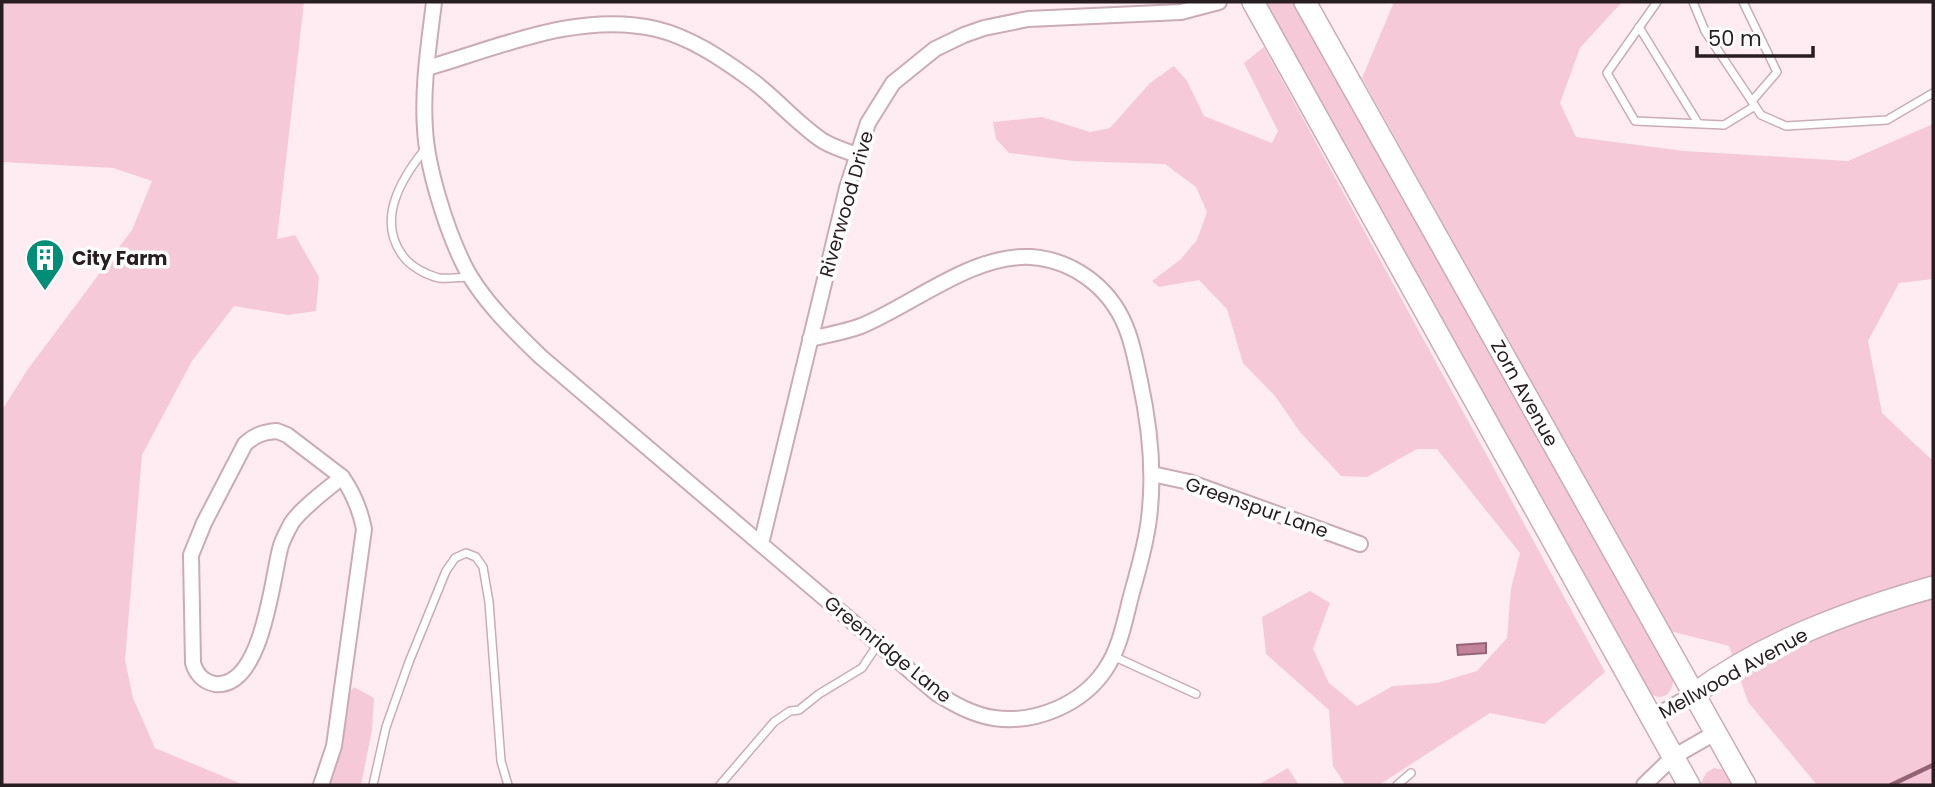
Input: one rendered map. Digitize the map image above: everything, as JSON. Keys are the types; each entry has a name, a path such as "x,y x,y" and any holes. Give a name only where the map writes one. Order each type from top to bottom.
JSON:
{"main road":[{"path":"1253,2 1689,785"},
{"name":"Zorn Avenue","path":"1305,2 1745,785"},
{"name":"Mellwood Avenue","path":"1694,694 1734,667 1797,635 1837,618 1933,587"}],"street":[{"name":"Greenridge Lane","path":"434,2 425,96 425,132 439,200 463,264 513,330 541,357 761,544 951,702 974,713 995,718 1030,716 1070,703 1099,678 1113,656 1142,555 1149,518 1151,435 1126,328 1107,295 1091,280 1067,266 1032,257 995,261 975,268 861,326 810,339"},
{"name":"Riverwood Drive","path":"761,544 846,188 868,123 892,83 935,50 964,35 1028,19 1169,13 1197,9 1219,2"},
{"path":"427,68 573,27 646,27 676,36 712,53 752,80 825,143 857,155"},
{"path":"321,785 334,746 364,529 353,493 342,477 287,435 277,431 265,432 245,444 204,523 191,555 193,663 200,677 209,682 226,683 235,678 255,653 280,547 293,520 342,477"},
{"name":"Greenspur Lane","path":"1152,474 1189,482 1360,544"},
{"name":"Mellwood Avenue","path":"1652,718 1694,694"},
{"path":"1644,785 1673,757 1715,733"}],"lane":[{"path":"1657,2 1607,73 1635,121 1724,124 1753,104 1777,72 1743,2"},
{"path":"1693,2 1705,32 1761,115 1786,126 1887,120 1933,93"},
{"path":"1639,27 1698,123"},
{"path":"428,146 410,167 399,187 391,220 392,235 397,249 407,262 418,269 439,278 472,277"},
{"path":"373,785 386,727 409,662 446,571 455,558 466,553 476,557 483,567 489,602 500,761 508,785"},
{"path":"719,785 774,722 790,711 799,710 819,694 862,668 878,643"},
{"path":"1113,656 1196,694"},
{"path":"1397,785 1411,773"}],"shaded area":[{"path":"2,2 304,2 277,239 295,235 319,277 316,311 288,315 234,306 192,361 142,455 125,660 133,698 155,748 244,785 2,785 2,410 28,369 132,230 152,181 113,168 2,162"},
{"path":"1267,2 1298,2 1673,675 1672,687 1666,695 1658,697 1647,691 1266,9"},
{"path":"1394,2 1622,2 1580,48 1560,103 1576,137 1684,151 1848,161 1933,124 1933,279 1899,283 1868,341 1882,413 1933,461 1933,785 1817,785 1748,702 1729,646 1670,631 1362,78"},
{"path":"1264,47 1605,672 1544,724 1490,713 1379,785 1342,785 1344,783 1333,766 1329,710 1266,654 1262,617 1310,591 1330,603 1313,649 1329,683 1357,706 1393,686 1437,683 1477,671 1507,638 1511,589 1520,553 1437,449 1417,449 1367,477 1341,476 1300,432 1275,396 1243,363 1227,309 1199,280 1159,287 1152,281 1180,260 1197,240 1207,212 1196,187 1165,164 1074,161 1009,153 996,139 993,122 1042,117 1090,132 1110,128 1150,83 1174,66 1187,81 1204,116 1272,143 1278,131 1244,63"},
{"path":"1486,643 1486,653 1458,655 1457,645"},
{"path":"354,687 374,698 372,730 361,785 327,785 345,698"},
{"path":"1288,768 1299,785 1258,785"},
{"path":"1714,768 1725,770 1734,785 1700,785 1706,773"}],"waterway":[{"path":"1891,785 1933,765"}],"place":[{"name":"City Farm","path":"45,292"}]}
